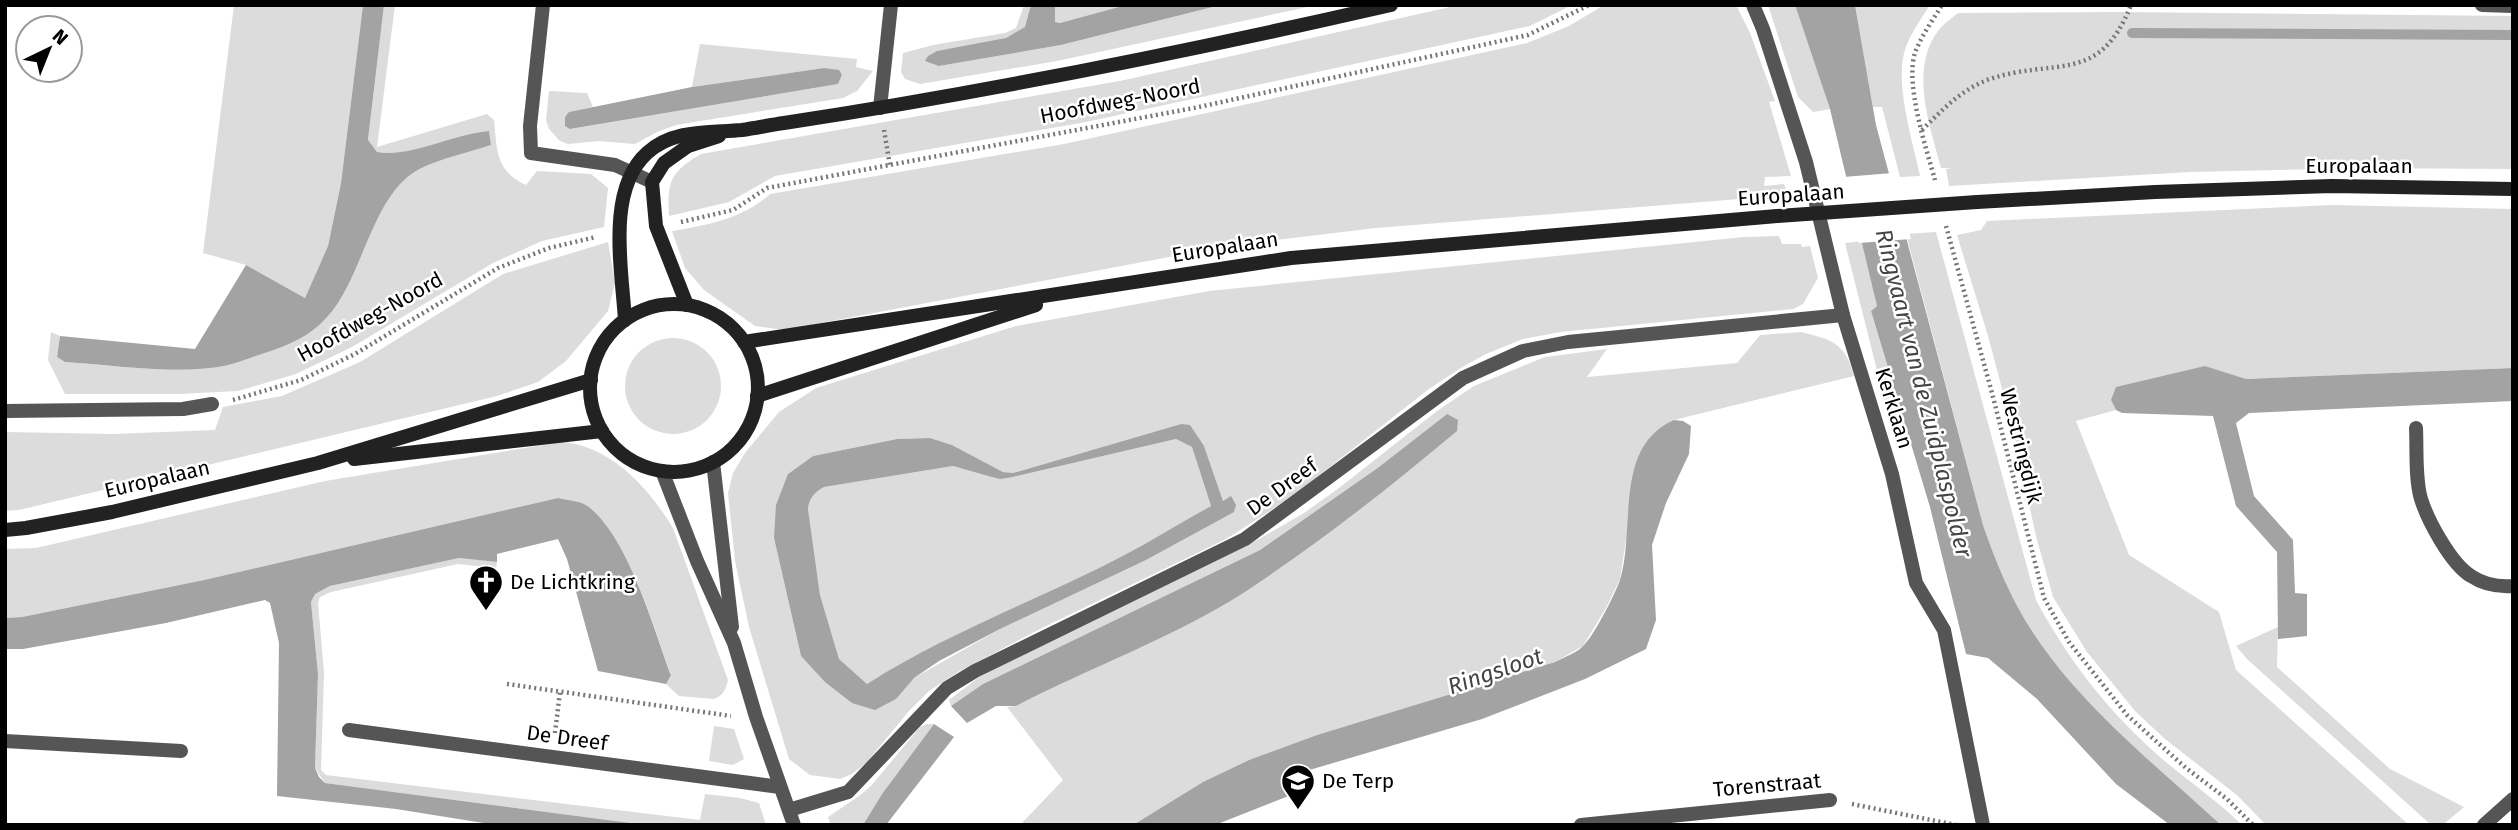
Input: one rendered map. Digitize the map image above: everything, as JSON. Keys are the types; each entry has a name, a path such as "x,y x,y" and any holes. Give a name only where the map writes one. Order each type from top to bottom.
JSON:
{"main road":[{"name":"Hoofdweg-Noord","path":"625,320 621,201 631,172 647,153 665,140 696,132 740,130 880,108 1079,72 1391,5"},
{"name":"Hoofdweg-Noord","path":"652,183 664,163 688,146 740,130"},
{"path":"652,183 656,226 687,305"},
{"name":"Europalaan","path":"744,342 1291,258 1777,216 2155,192 2332,186 2513,189"},
{"name":"Europalaan","path":"757,396 1077,292"},
{"path":"687,305 704,309 719,318 744,342 755,368 757,396 744,435 725,455 713,462 680,471 662,471 634,461 611,443 602,431 593,407 593,366 601,346 625,320 654,306 687,305"},
{"name":"Europalaan","path":"5,530 112,512 318,463 591,380"},
{"name":"Europalaan","path":"318,463 602,431"}],"street":[{"path":"543,5 530,126 531,153 615,165 652,183"},
{"path":"880,108 891,5"},
{"name":"Kerklaan","path":"1753,5 1805,162 1843,315 1892,474 1916,583 1944,630 1983,825"},
{"path":"2482,5 2513,6"},
{"name":"De Dreef","path":"789,810 848,792 947,688 975,671 1245,539 1463,378 1523,351 1568,342 1843,315"},
{"path":"5,411 183,409 212,404"},
{"path":"2416,428 2421,498 2438,535 2453,558 2470,576 2498,587 2513,586"},
{"path":"713,462 734,643"},
{"path":"662,471 734,643 756,718 794,825"},
{"name":"De Dreef","path":"349,730 780,787"},
{"path":"5,741 181,751"},
{"path":"2484,825 2513,799"},
{"name":"Torenstraat","path":"1581,825 1830,800"}],"path":[{"name":"Hoofdweg-Noord","path":"656,226 733,210 767,188 1199,107 1528,35 1589,5"},
{"path":"1938,192 1914,92 1914,60 1921,40 1942,5"},
{"path":"1922,130 1968,88 2018,72 2075,65 2094,58 2123,25 2131,5"},
{"path":"880,108 890,166"},
{"name":"Westringdijk","path":"1943,216 1992,393 2044,598 2069,642 2127,715 2186,768 2227,799 2253,825"},
{"name":"Hoofdweg-Noord","path":"212,404 248,397 301,380 355,354 498,268 549,248 621,233"},
{"path":"507,684 714,715 756,718"},
{"path":"552,757 560,692"},
{"name":"Torenstraat","path":"1830,800 1956,825"}],"shaded area":[{"path":"234,5 363,5 341,183 328,246 305,298 246,265 203,253"},
{"path":"384,5 395,5 377,147 487,114 494,120 499,158 508,173 516,179 526,185 537,171 591,174 608,188 604,227 542,241 493,263 352,347 296,374 238,391 65,394 48,360 51,332 60,336 57,357 65,362 186,370 240,362 299,339 321,323 340,300 388,199 401,183 424,167 491,145 489,131 404,152 377,152 368,141"},
{"path":"1024,5 1031,5 1030,17 1025,27 997,41 937,51 939,66 1061,45 1221,5 1317,5 1057,61 920,84 905,79 901,72 903,53 1005,33 1016,28"},
{"path":"1055,5 1126,5 1060,23 1055,22"},
{"path":"1459,5 1572,5 1530,26 1086,122 775,176 729,202 669,216 669,194 673,179 683,166 701,154 1120,81"},
{"path":"1604,5 1736,5 1750,33 1775,101 1769,102 1791,176 1765,177 1764,186 1784,184 1788,195 1376,228 1227,246 784,330 755,326 704,290 685,268 672,231 736,215 770,194 1064,144 1527,43 1569,26"},
{"path":"1768,5 1795,5 1830,109 1813,112 1798,97"},
{"path":"1855,5 1930,5 1907,44 1902,71 1907,117 1920,176 1900,177 1882,107 1873,107"},
{"path":"1958,13 2513,16 2513,169 2357,168 2190,172 1949,186 1946,169 1952,168 1941,168 1924,98 1923,80 1929,46 1942,26"},
{"path":"700,44 857,59 856,67 873,71 857,91 843,98 676,125 635,144 598,141 568,144 560,141 549,129 546,120 549,91 587,93 593,107 569,112 571,129 838,84 842,75 824,68 692,87"},
{"path":"2332,205 2513,209 2513,368 2245,379 2205,366 2111,400 2116,410 2076,421 2129,555 2219,612 2236,670 2409,825 2266,825 2238,796 2165,739 2135,711 2087,652 2053,597 2036,536 2013,430 1957,235 1981,230 1987,221"},
{"path":"1936,232 2036,600 2073,660 2117,715 2162,759 2242,825 2221,825 2099,713 2055,664 2013,597 1983,525 1906,234"},
{"path":"1779,236 1782,244 1810,246 1818,278 1803,304 1793,309 1561,332 1523,339 1486,354 1429,389 1289,499 1226,539 1042,628 958,672 929,691 866,763 852,774 840,779 810,775 789,759 749,627 735,561 728,493 733,473 745,453 779,412 816,388 1016,326 1209,291 1744,237","holes":["1181,424 1204,446 1223,501 1231,497 1144,561 1000,629 914,678 852,703 801,656 774,538 788,474 813,456 897,439 930,438 952,445 1003,472 1013,473"]},
{"path":"1863,241 1877,306 1871,311 1911,446 1897,450 1845,243"},
{"path":"608,242 615,283 608,311 566,361 538,382 497,396 19,510 5,511 5,432 113,434 215,430 223,407 282,396 360,362 503,274"},
{"path":"1801,332 1836,345 1846,356 1854,376 1674,420 1626,540 1620,579 1606,608 1583,646 1555,662 1317,735 1249,760 1203,782 1133,825 1020,825 1063,780 1007,707 1016,706 1161,638 1245,592 1353,514 1456,431 1447,414 1379,467 1260,550 983,684 951,706 949,700 978,678 1049,640 1261,538 1304,513 1437,411 1474,386 1545,357 1607,349 1587,377 1737,363 1760,335"},
{"path":"673,338 691,341 707,352 718,368 721,386 718,404 707,420 691,431 673,434 655,431 639,420 628,404 625,386 628,368 639,352 655,341"},
{"path":"1176,439 1192,447 1211,506 1117,559 924,651 867,684 839,659 820,595 808,509 815,493 824,487 953,466 988,476 1013,477"},
{"path":"561,442 596,451 612,460 640,484 673,528 728,680 724,692 717,698 679,696 666,684 671,674 638,584 616,540 589,507 558,498 204,580 22,617 5,618 5,549 36,548 325,481"},
{"path":"459,558 497,562 496,568 458,564 331,592 320,597 318,603 324,673 321,770 326,775 700,820 705,794 759,803 766,825 646,825 325,783 315,768 318,674 311,602 314,594 330,586"},
{"path":"2278,627 2277,667 2390,769 2464,807 2445,823 2430,824 2247,659 2236,646"},
{"path":"934,724 882,794 863,825 831,825 828,817 871,786 920,727"},
{"path":"714,726 734,729 744,759 733,765 709,761"}],"water":[{"path":"363,5 384,5 368,140 377,152 403,152 489,131 491,145 424,167 401,183 388,199 340,300 321,323 291,343 234,363 205,369 124,367 65,362 57,357 60,336 195,349 246,265 305,298 328,246 341,183"},
{"path":"1031,5 1055,5 1055,22 1060,23 1126,5 1221,5 1061,45 939,66 925,61 937,51 1006,38 1025,27"},
{"name":"Ringvaart van de Zuidplaspolder","path":"1795,5 1855,5 1876,125 1983,525 2013,597 2036,637 2076,689 2123,736 2221,825 2170,825 2116,784 2037,699 1988,658 1966,654 1930,507 1871,311 1877,306 1830,109"},
{"path":"824,68 839,70 842,75 838,84 570,129 565,126 565,117 569,112 692,87"},
{"path":"2205,366 2246,379 2513,368 2513,401 2249,413 2236,423 2254,496 2293,540 2295,593 2307,594 2307,636 2278,639 2277,552 2236,506 2213,416 2122,413 2116,410 2111,400 2116,387"},
{"path":"1447,414 1458,420 1457,431 1327,535 1218,609 1016,706 996,706 967,723 951,706 983,684 1260,550 1379,467"},
{"path":"1674,420 1691,426 1689,454 1666,503 1652,545 1656,620 1646,649 1585,679 1482,719 1306,771 1309,788 1215,825 1133,825 1203,782 1249,760 1317,735 1555,662 1574,653 1588,641 1620,580 1630,490 1642,449 1655,432"},
{"path":"1181,424 1190,425 1204,446 1223,501 1231,496 1236,505 1234,512 1144,561 939,661 914,678 896,699 875,710 852,703 825,682 801,656 774,538 776,505 788,474 813,456 897,439 930,438 952,445 1003,472 1013,473","holes":["1176,439 1192,447 1211,506 1117,559 953,636 867,684 839,659 820,595 808,509 815,493 824,487 953,466 1000,479"]},
{"path":"558,498 589,507 616,540 648,609 671,675 666,684 598,671 567,559 558,539 497,554 497,562 459,558 330,586 315,594 311,602 318,674 315,768 325,783 646,825 496,825 396,809 277,796 279,643 270,603 265,600 166,623 23,649 5,649 5,618 22,617 204,580"},
{"path":"934,724 954,737 886,825 863,825 882,794"}],"pier":[{"path":"1893,173 1911,239 1859,243 1843,177"}],"waterway":[{"path":"2132,33 2513,35"}],"place":[{"name":"De Lichtkring","path":"486,612"},
{"name":"De Terp","path":"1298,811"}],"water label":[{"name":"Ringsloot","path":"1495,671"}]}
